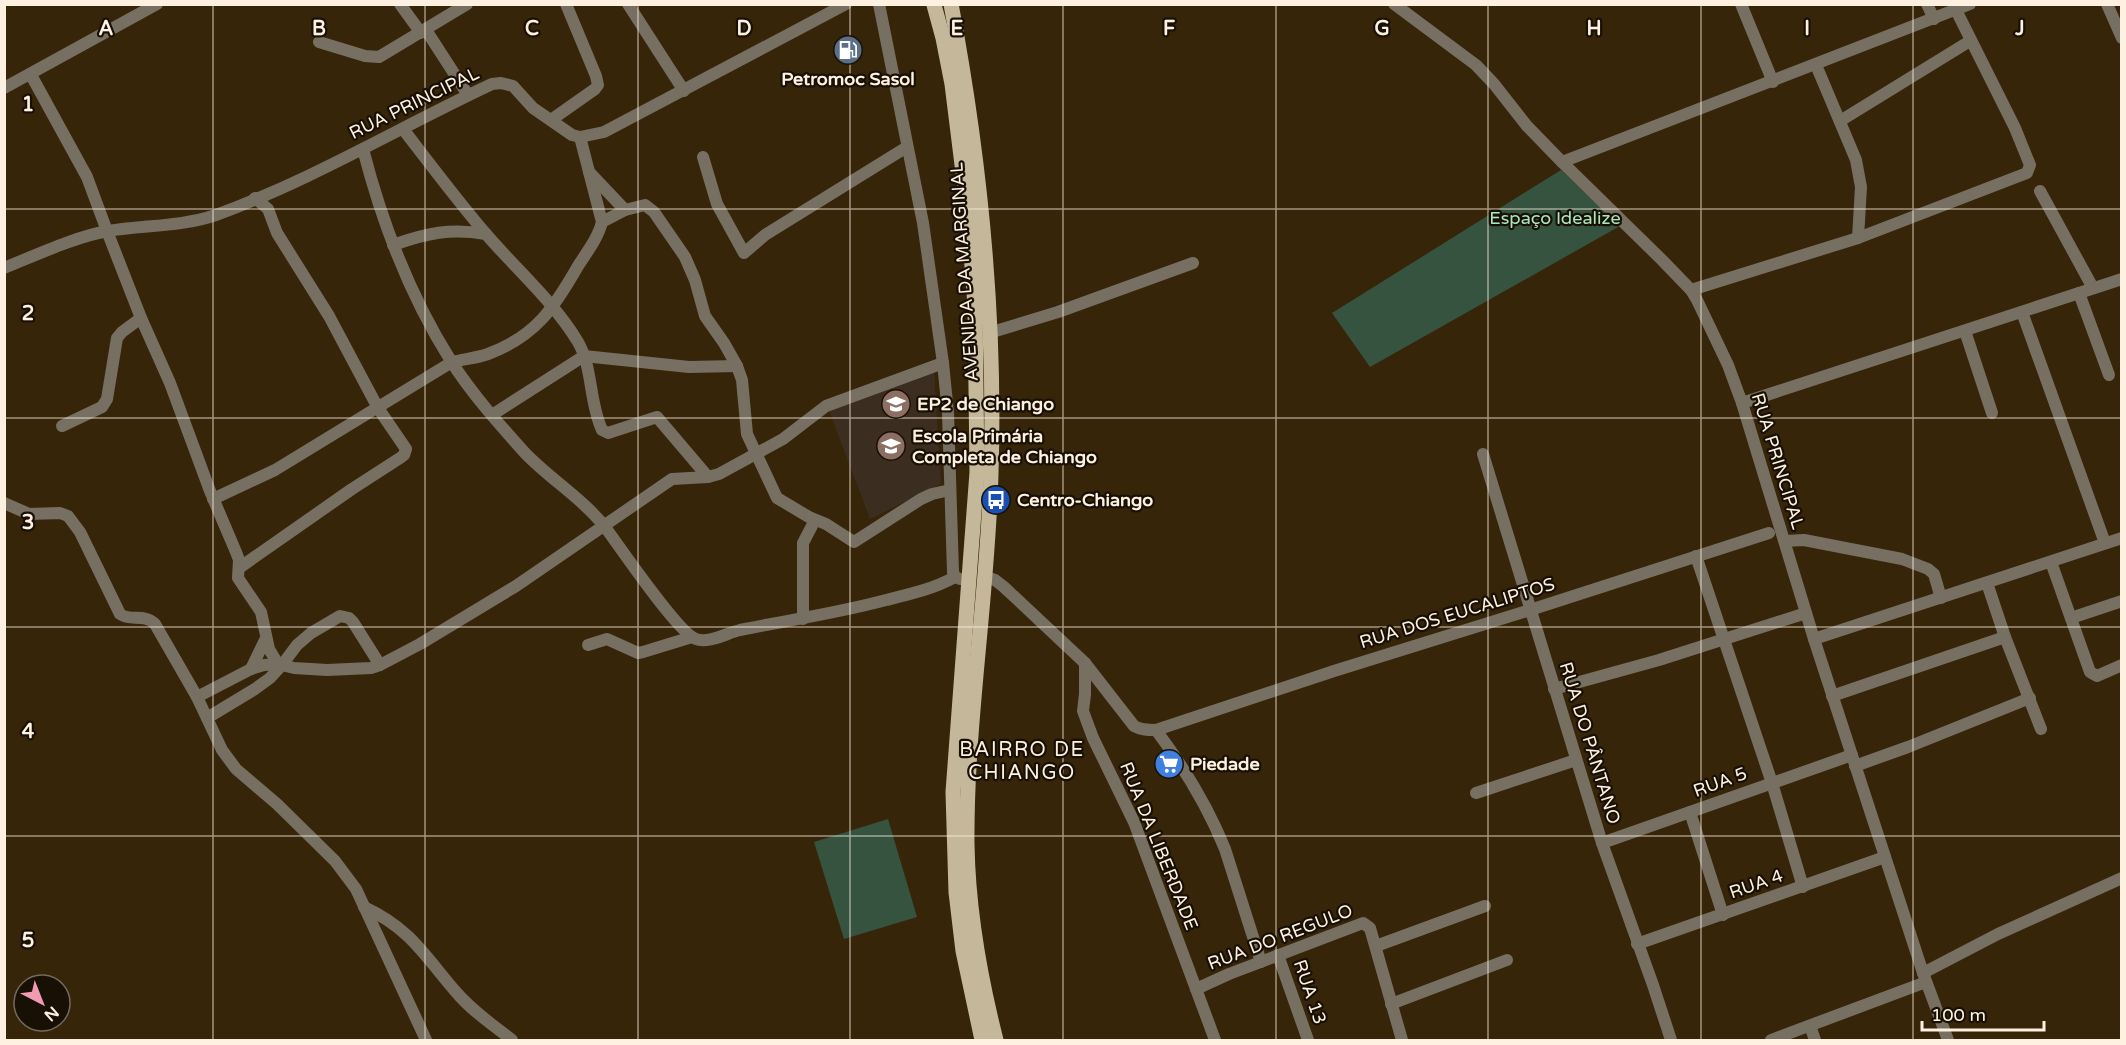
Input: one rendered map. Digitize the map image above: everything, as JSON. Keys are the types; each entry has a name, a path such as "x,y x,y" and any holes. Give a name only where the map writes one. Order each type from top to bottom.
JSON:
{"main road":[{"name":"AVENIDA DA MARGINAL","path":"951,4 976,160 989,333 992,471 953,792 956,892 963,951 982,1041"},
{"name":"AVENIDA DA MARGINAL","path":"936,5 952,84 968,213 975,306 978,578 976,678 967,803 967,847 971,906 996,1041"}],"street":[{"path":"4,88 77,50 98,35 157,4"},
{"path":"400,4 468,95"},
{"path":"319,42 375,58 383,56 467,4"},
{"path":"551,120 598,85 566,4"},
{"path":"628,4 684,92"},
{"path":"213,499 274,470 452,362 485,355 532,328 553,308 598,233 602,222 580,137 604,132 684,92 846,4"},
{"path":"879,4 923,223 943,363 948,413 955,577"},
{"path":"1741,4 1773,82"},
{"path":"1927,4 1934,19"},
{"path":"1562,162 1970,4"},
{"path":"2107,4 2121,38"},
{"name":"RUA PRINCIPAL","path":"1396,5 1476,65 1527,126 1691,290 1728,365 1742,403 1832,696 1924,977 1948,1041"},
{"path":"1691,290 1858,238 2027,173 2030,165 2015,128 1956,10"},
{"path":"1840,121 1970,41"},
{"path":"1816,65 1856,160 1862,187 1858,238"},
{"path":"31,75 87,177 141,318 170,383 213,499 236,552 240,584 261,612 265,640 280,664"},
{"name":"RUA PRINCIPAL","path":"4,268 54,248 107,231 161,226 201,219 255,198 363,149 492,84 513,86 533,108 572,135 580,137"},
{"path":"403,129 486,234 553,308 576,339 584,356 602,430 608,433 657,417 708,477"},
{"path":"703,157 717,204 744,253 765,235 907,147"},
{"path":"363,149 377,202 393,245 426,315 452,362 492,415 528,455 603,525 662,603 692,637"},
{"path":"588,171 625,210"},
{"path":"2040,190 2092,288"},
{"path":"239,568 404,455 406,449 378,408 328,316 277,233 268,208 255,198"},
{"path":"602,222 625,210 645,205 654,212 685,257 705,316 737,366 742,380 747,434 777,498 854,542 932,494 950,490"},
{"path":"393,245 422,235 443,231 469,231 486,234"},
{"path":"989,333 1058,312 1193,263"},
{"path":"1742,403 2121,279"},
{"path":"2079,293 2109,375"},
{"path":"2022,312 2105,543"},
{"path":"62,426 102,407 110,390 117,338 141,318"},
{"path":"1965,331 1992,413"},
{"path":"492,415 584,356 689,367 737,366"},
{"path":"672,479 708,477 733,468 783,438 826,406 943,363"},
{"name":"RUA DO PÂNTANO","path":"1483,454 1602,843 1671,1041"},
{"path":"197,697 251,669 280,664 327,670 371,668 380,665 420,644 516,586 695,462"},
{"path":"4,503 33,515 60,513 68,516 80,532 120,614 125,618 151,619 155,624 197,697 222,750 236,769 277,804 340,866 356,889 426,1041"},
{"path":"1778,519 1768,533 1784,539 1816,542 1902,559 1919,565 1934,574 1941,598"},
{"path":"803,619 801,573 803,543 816,520"},
{"name":"RUA DOS EUCALIPTOS","path":"1156,730 1290,684 1768,533"},
{"path":"1814,639 2121,538"},
{"path":"1696,556 1772,783 1803,887"},
{"path":"2051,562 2090,672 2093,675 2102,675 2121,665"},
{"path":"588,645 607,639 635,652 643,652 692,637 703,640 739,630 803,619 929,590 955,577 995,580 1085,663 1134,726 1139,729 1156,730 1180,766 1218,833 1261,962"},
{"path":"1987,583 2005,637 2041,729"},
{"path":"2071,618 2121,601"},
{"path":"1554,689 1659,660 1806,613"},
{"path":"207,718 255,689 304,638 340,616 350,618 380,665"},
{"path":"1832,696 2005,637"},
{"path":"251,669 265,640"},
{"name":"RUA DA LIBERDADE","path":"1085,663 1083,711 1093,738 1134,822 1201,987 1215,1041"},
{"name":"RUA 5","path":"1602,843 1772,783 1908,747 2030,698"},
{"path":"1476,793 1576,760"},
{"path":"1690,812 1723,915"},
{"name":"RUA 4","path":"1637,944 1885,857"},
{"path":"1771,1041 1924,977 1998,934 2121,878"},
{"path":"1402,1041 1376,946 1485,906"},
{"path":"364,907 378,913 408,934 456,993 484,1020 512,1041"},
{"name":"RUA DO REGULO","path":"1201,987 1363,923 1367,924 1376,946"},
{"name":"RUA 13","path":"1278,955 1308,1041"},
{"path":"1391,1004 1507,960"},
{"path":"1810,1026 1815,1041"}],"shaded area":[{"name":"Escola Primária Completa de Chiango","path":"934,369 941,484 870,519 828,408"}],"green space":[{"name":"Espaço Idealize","path":"1561,170 1620,226 1370,367 1332,313"},
{"path":"888,819 917,917 844,939 814,842"}],"place":[{"name":"Petromoc Sasol","path":"848,50"},
{"name":"EP2 de Chiango","path":"896,404"},
{"name":"Escola Primária Completa de Chiango","path":"891,446"},
{"name":"Centro-Chiango","path":"996,500"},
{"name":"Piedade","path":"1169,764"}],"district":[{"name":"BAIRRO DE CHIANGO","path":"1022,760"}]}
